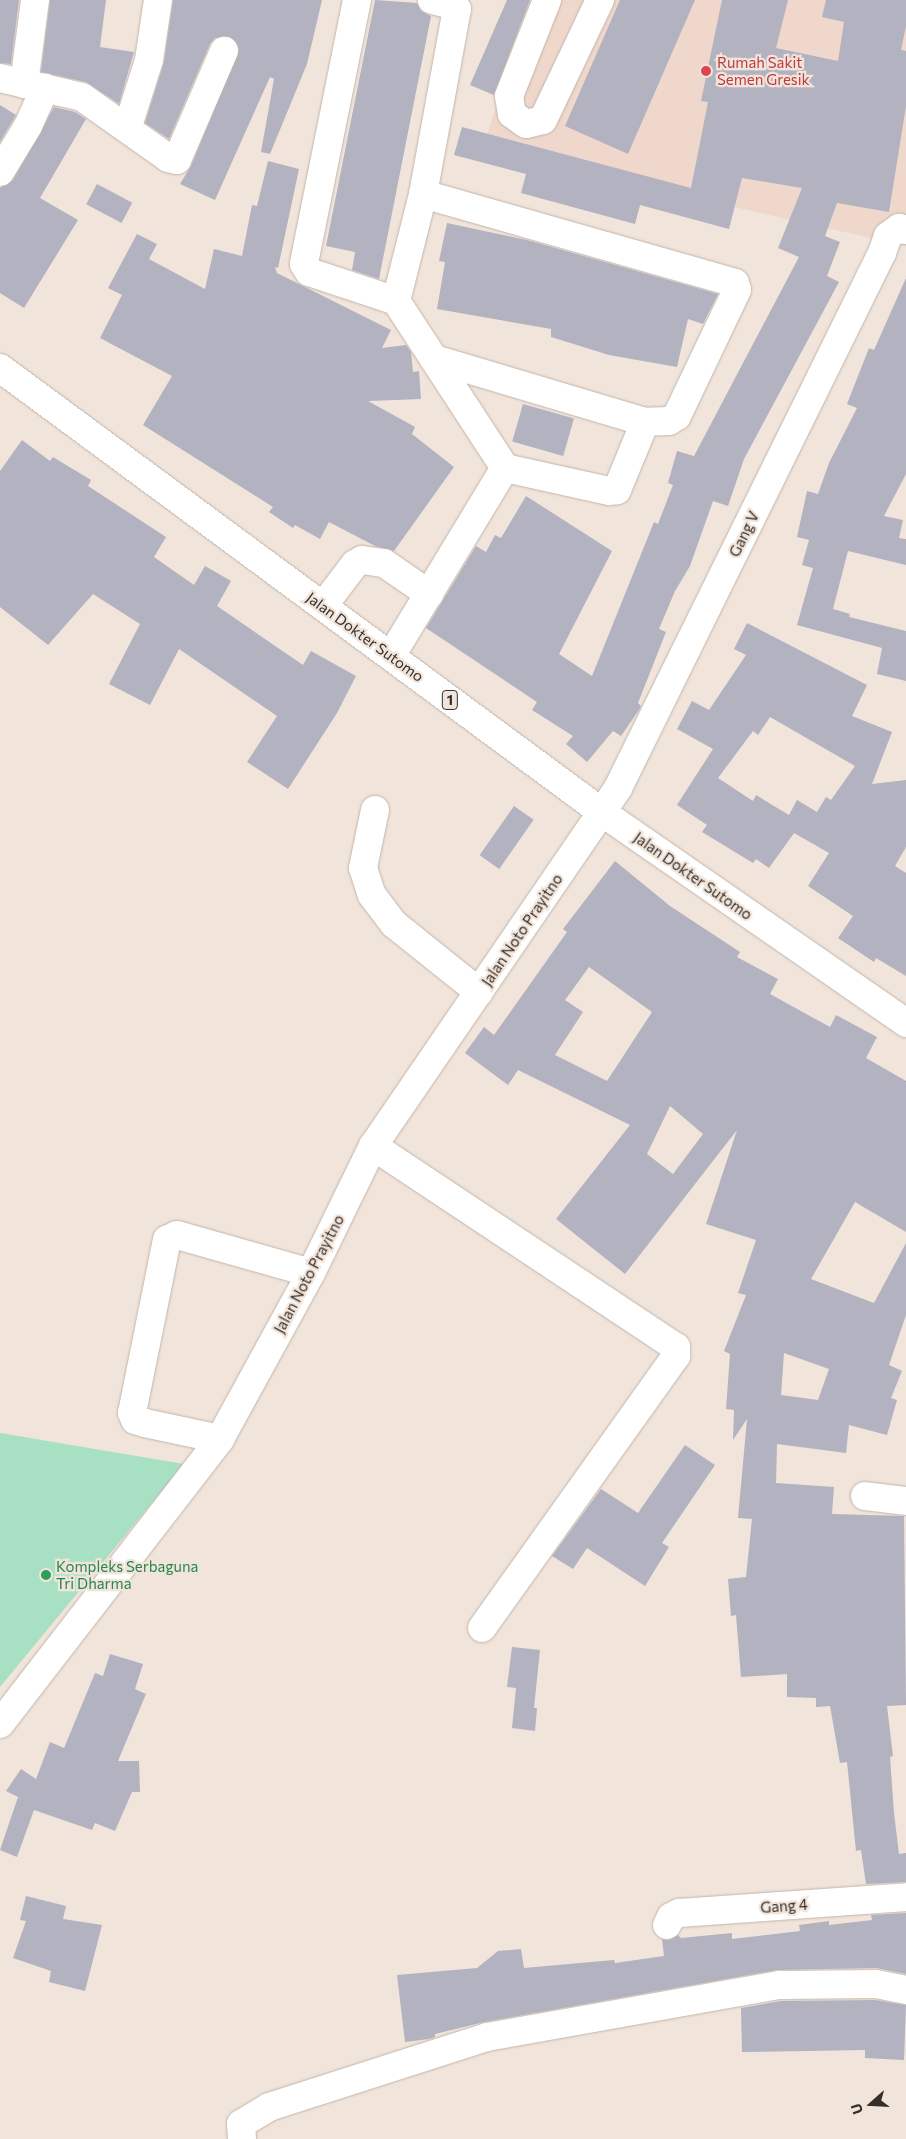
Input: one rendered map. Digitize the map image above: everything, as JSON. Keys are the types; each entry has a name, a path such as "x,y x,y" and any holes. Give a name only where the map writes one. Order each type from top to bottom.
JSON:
{"main road":[{"path":"0,172 28,126 23,83 35,0"},
{"path":"128,126 150,60 158,0"},
{"path":"357,0 304,264 309,272 396,302 506,468 614,491 622,484 645,422"},
{"path":"396,302 423,194 457,9 455,6 432,0"},
{"path":"547,0 509,96 512,114 526,124 544,120 600,0"},
{"path":"23,83 82,96 128,126 168,158 177,160 224,51"},
{"path":"423,194 735,283 737,290 677,416 669,421 645,422 434,359"},
{"name":"Gang V","path":"602,813 618,788 882,253 888,236 899,228 906,230"},
{"name":"Jalan Dokter Sutomo","path":"0,368 602,813 906,1023"},
{"path":"391,656 506,468"},
{"path":"323,606 355,564 362,560 384,563 429,594"},
{"path":"375,810 364,868 372,895 394,924 479,992"},
{"name":"Jalan Noto Prayitno","path":"0,1724 220,1439 311,1273 373,1146 602,813"},
{"path":"373,1146 676,1347 676,1356 482,1628"},
{"path":"220,1439 145,1423 135,1420 132,1413 167,1240 177,1235 311,1273"},
{"path":"864,1496 906,1501"},
{"name":"Gang 4","path":"667,1925 671,1917 678,1913 906,1897"},
{"path":"242,2139 241,2124 269,2107 487,2037 780,1985 876,1984 906,1990"}],"shaded area":[{"name":"Rumah Sakit Semen Gresik","path":"529,0 906,0 906,246 721,204 485,142"}],"green space":[{"name":"Kompleks Serbaguna Tri Dharma","path":"0,1433 184,1464 0,1687"}],"building":[{"path":"0,0 19,0 11,64 0,63"},
{"path":"50,0 106,0 100,47 134,52 119,104 86,82 41,72"},
{"path":"173,0 322,0 307,64 270,154 261,152 274,79 270,77 215,200 180,184 191,166 239,49 230,37 215,38 210,44 169,139 145,123 164,62"},
{"path":"375,0 417,3 421,11 431,16 379,279 352,270 355,252 326,246"},
{"path":"507,0 530,0 494,95 470,85"},
{"path":"620,0 695,0 628,154 565,126"},
{"path":"722,0 788,0 776,48 838,61 844,22 822,17 826,0 906,0 906,26 901,50 906,51 906,106 889,212 837,203 825,236 840,242 827,276 839,282 744,459 728,506 713,501 690,566 675,591 659,629 666,632 638,703 641,706 639,710 621,736 613,731 587,762 566,744 573,736 532,710 537,702 426,628 476,546 486,552 495,535 501,538 526,496 612,551 559,654 592,676 654,522 658,524 673,485 668,483 677,451 694,456 799,257 778,248 802,188 742,178 729,229 640,205 635,224 521,193 526,174 454,155 462,127 691,188 708,102 701,101"},
{"path":"0,105 16,115 0,142"},
{"path":"54,107 75,112 86,119 40,198 78,220 24,308 0,293 0,188 13,180"},
{"path":"268,161 299,169 278,268 275,267 277,273 391,330 382,348 406,345 411,352 413,372 419,371 421,399 368,401 415,427 412,434 454,467 394,551 375,546 329,522 320,539 295,525 293,528 269,512 273,507 143,425 172,376 100,338 122,295 108,288 137,234 157,244 149,259 205,289 214,249 242,256 252,205 257,206"},
{"path":"97,184 132,203 122,223 86,204"},
{"path":"447,223 527,240 718,294 703,324 688,319 677,367 609,355 551,337 551,329 437,309 445,262 439,261"},
{"path":"906,278 906,474 884,516 903,520 899,538 906,539 906,565 848,551 833,609 850,614 849,617 906,631 906,681 877,674 882,648 797,625 813,568 802,565 809,540 797,537 807,491 818,494 829,463 857,408 847,404 869,348 874,350"},
{"path":"523,404 574,419 563,456 512,441"},
{"path":"22,440 50,461 53,457 91,480 88,486 166,537 154,557 194,585 205,566 231,581 217,606 303,665 311,651 356,676 337,713 288,789 247,762 277,716 179,649 150,705 109,684 140,624 93,594 48,645 0,607 0,471"},
{"path":"747,623 867,685 852,716 892,732 872,784 906,780 906,847 895,866 906,873 906,976 876,958 874,962 838,938 853,916 808,886 829,853 794,833 769,868 756,859 753,863 702,832 707,825 677,805 713,749 677,729 692,701 709,710 746,655 734,649","holes":["770,717 855,766 831,800 826,797 817,812 797,800 789,815 756,795 753,801 718,778 753,731 758,735"]},
{"path":"514,806 534,820 499,869 480,855"},
{"path":"615,861 670,906 740,952 737,957 778,979 770,994 830,1027 836,1015 877,1037 866,1058 906,1081 906,1232 855,1202 811,1279 874,1303 906,1243 906,1315 889,1365 902,1371 891,1398 897,1400 887,1435 849,1425 846,1453 777,1444 776,1483 834,1487 832,1514 904,1516 906,1705 887,1706 893,1756 890,1757 894,1813 899,1854 906,1853 906,1882 866,1884 861,1850 856,1851 847,1762 840,1763 830,1706 816,1707 816,1698 787,1697 787,1674 741,1677 736,1615 731,1616 728,1579 746,1577 752,1519 738,1518 747,1419 733,1440 734,1410 726,1409 730,1354 724,1351 746,1295 738,1293 756,1240 706,1224 737,1130 625,1274 556,1219 630,1125 518,1070 508,1085 465,1053 484,1027 494,1035 567,932 563,929","holes":["589,967 652,1012 607,1081 555,1055 583,1012 565,1000","670,1106 703,1134 673,1174 647,1154","784,1353 829,1369 818,1400 781,1395"]},
{"path":"685,1445 715,1465 662,1543 669,1547 645,1586 587,1548 573,1569 552,1556 601,1489 638,1513"},
{"path":"512,1647 540,1650 534,1708 537,1708 535,1731 512,1728 516,1688 507,1687"},
{"path":"110,1654 143,1664 135,1689 146,1694 118,1761 139,1761 140,1792 132,1792 115,1831 95,1823 92,1830 34,1810 17,1857 0,1850 18,1797 6,1791 21,1769 36,1779 50,1742 64,1748 95,1673 103,1676"},
{"path":"26,1896 66,1906 63,1919 102,1925 85,1991 49,1982 51,1971 13,1958 26,1921 20,1920"},
{"path":"906,1913 906,1974 876,1968 777,1970 484,2022 435,2034 435,2037 429,2039 405,2042 397,1975 477,1968 498,1951 521,1949 524,1968 614,1960 615,1963 664,1956 662,1939 668,1940 678,1935 681,1938 732,1933 732,1939 800,1931 799,1925 829,1921 829,1925 872,1920 871,1915"},
{"path":"875,2000 906,2005 904,2060 865,2058 865,2050 742,2052 741,2008 781,2001"}],"place":[{"name":"Rumah Sakit Semen Gresik","path":"706,71"},
{"name":"Kompleks Serbaguna Tri Dharma","path":"46,1575"}]}
